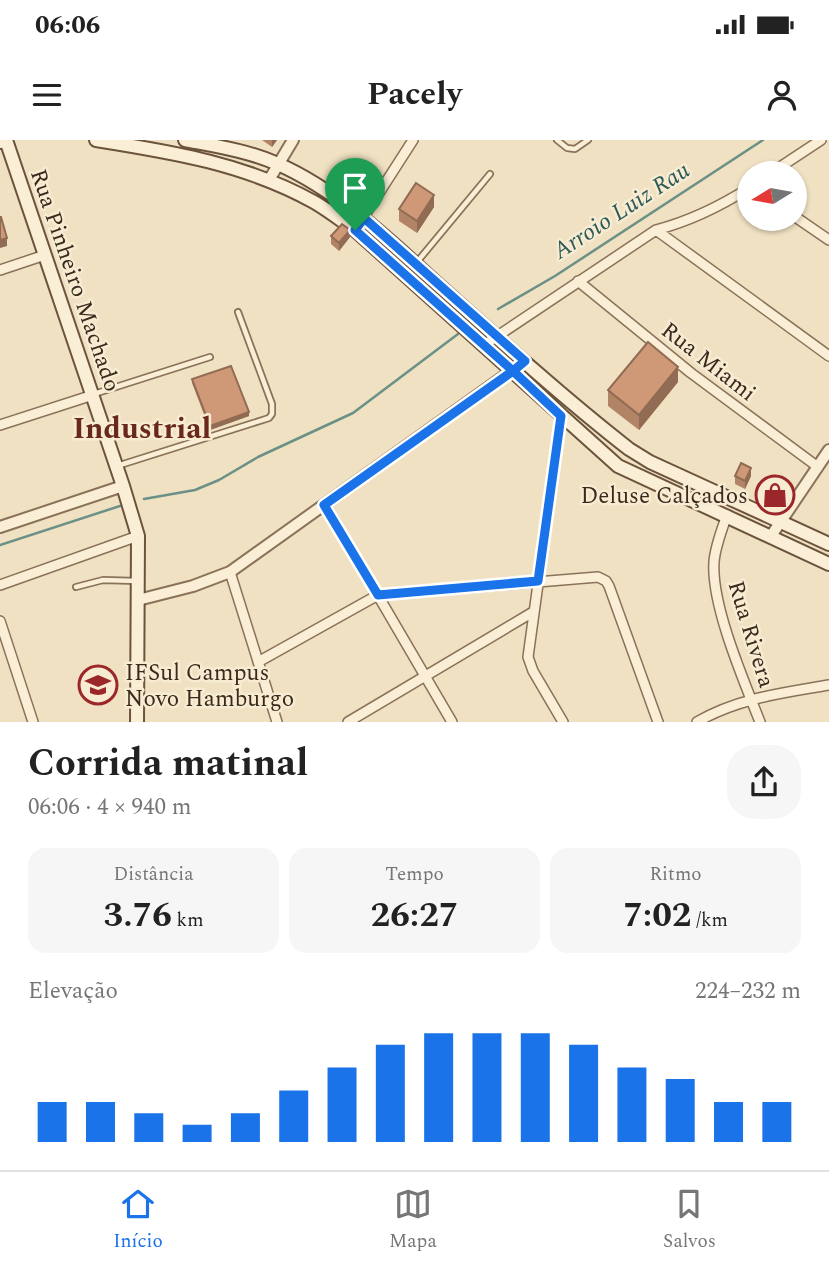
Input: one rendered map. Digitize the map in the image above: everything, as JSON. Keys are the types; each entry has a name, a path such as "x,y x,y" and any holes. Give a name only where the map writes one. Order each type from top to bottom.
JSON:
{"main road":[{"path":"0,142 6,140"},
{"name":"Rua Pinheiro Machado","path":"6,140 117,466 138,536 137,722"},
{"path":"96,140 183,154 227,165 269,180 315,203 495,336 629,449 657,465 829,544"},
{"path":"185,140 228,148 278,164 319,187 364,218 416,265 431,287 484,345 618,466 829,564"}],"street":[{"path":"269,180 293,140"},
{"path":"355,230 413,140"},
{"path":"789,161 821,140"},
{"path":"484,345 656,230 676,225 716,208 737,195"},
{"path":"807,225 829,240"},
{"path":"656,230 829,355"},
{"path":"0,270 45,255"},
{"name":"Rua Miami","path":"578,281 691,373 818,467"},
{"path":"138,600 193,586 230,572 525,361"},
{"path":"0,425 93,395"},
{"path":"561,416 528,657 533,671 563,722"},
{"path":"771,536 829,450"},
{"path":"0,527 123,486"},
{"path":"324,505 452,722"},
{"name":"Rua Rivera","path":"727,515 714,561 715,590 723,621 760,722"},
{"path":"0,585 138,536"},
{"path":"230,572 277,722"},
{"path":"258,662 378,595 593,576 606,581 658,722"},
{"path":"348,722 533,612"},
{"path":"0,621 33,722"},
{"path":"698,722 714,712 751,698 829,685"}],"lane":[{"path":"557,140 567,148 575,149 588,140"},
{"path":"416,265 490,174"},
{"path":"117,466 269,418 272,404 238,312"},
{"path":"93,395 210,357"},
{"path":"76,587 103,580 138,581"}],"building":[{"path":"416,183 434,195 417,221 399,209"},
{"path":"0,217 7,238 0,240"},
{"path":"342,224 350,230 339,243 331,236"},
{"path":"648,342 678,367 639,415 608,390"},
{"path":"231,366 249,412 210,426 192,379"},
{"path":"741,463 751,468 745,481 735,476"}],"waterway":[{"name":"Arroio Luiz Rau","path":"498,309 555,276 763,140"},
{"name":"Arroio Luiz Rau","path":"144,499 195,490 353,413 458,334"},
{"name":"Arroio Luiz Rau","path":"0,545 123,505"}],"place":[{"name":"Deluse Calçados","path":"775,495"},
{"name":"IFSul Campus Novo Hamburgo","path":"98,685"}],"district":[{"name":"Industrial","path":"142,428"}],"route":[{"path":"355,230 364,218 525,361 513,371 561,416 538,581 378,595 324,505 513,371 355,230"}]}
